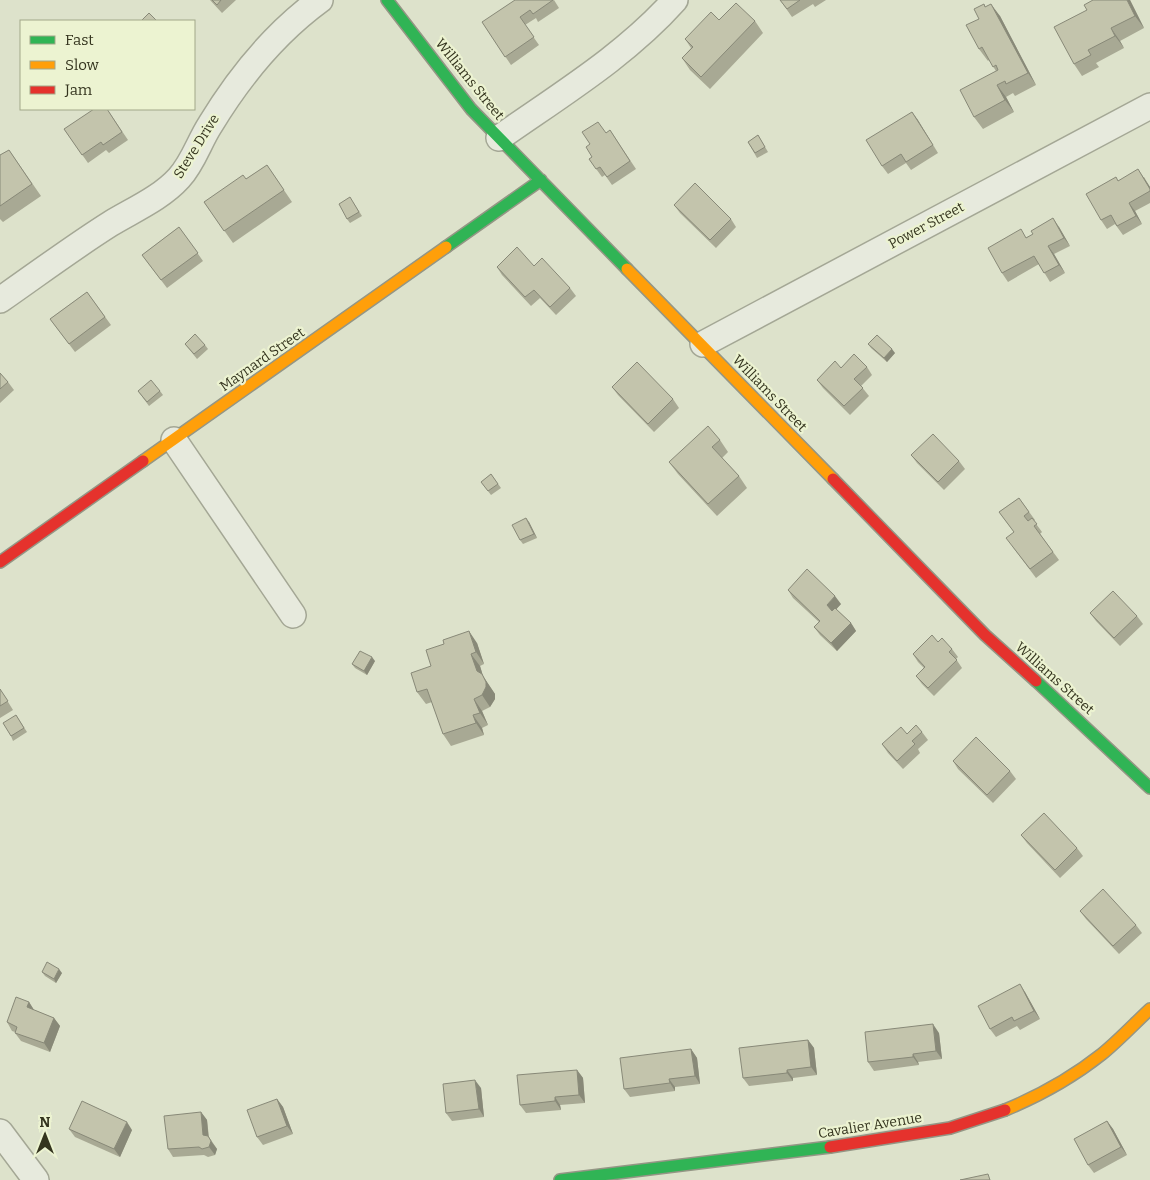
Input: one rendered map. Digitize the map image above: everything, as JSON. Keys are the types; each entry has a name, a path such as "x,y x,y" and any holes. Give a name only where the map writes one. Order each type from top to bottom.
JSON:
{"street":[{"name":"Steve Drive","path":"0,300 109,225 158,196 179,178 190,162 209,126 248,70 276,38 320,0"},
{"name":"Williams Street","path":"387,0 471,109 499,138 703,344 802,449 985,635 1064,705 1150,788"},
{"path":"499,138 626,48 662,15 675,0"},
{"name":"Power Street","path":"703,344 1150,106"},
{"name":"Maynard Street","path":"0,562 541,180"},
{"path":"174,440 293,615"},
{"name":"Cavalier Avenue","path":"560,1180 823,1148 950,1128 986,1117 1024,1102 1059,1083 1102,1054 1150,1009"},
{"path":"0,1132 36,1180"}],"building":[{"path":"212,0 221,0 217,5"},
{"path":"515,0 553,0 533,14 530,10 520,17 534,37 505,57 482,22"},
{"path":"780,0 800,0 787,9"},
{"path":"1093,0 1127,0 1135,16 1111,28 1115,36 1088,50 1091,55 1074,64 1054,27 1087,10 1084,5"},
{"path":"736,3 755,21 701,77 682,58 693,47 685,39 711,12 719,20"},
{"path":"984,4 985,7 991,4 1028,73 1006,84 1005,81 997,85 1005,100 974,117 960,90 998,70 996,65 993,67 982,47 979,49 966,25 979,19 974,9"},
{"path":"149,13 156,20 142,20"},
{"path":"92,110 108,110 122,132 103,145 101,142 82,155 64,129"},
{"path":"912,112 933,145 906,162 901,154 882,166 866,140"},
{"path":"598,122 606,133 610,130 630,161 607,177 600,167 596,169 589,159 592,157 586,147 590,144 582,132"},
{"path":"758,135 765,147 755,153 748,142"},
{"path":"9,150 32,184 0,206 0,155"},
{"path":"267,165 284,190 224,231 204,202 243,175 246,179"},
{"path":"1138,169 1150,191 1129,203 1136,216 1117,226 1111,215 1101,220 1086,194 1116,177 1118,181"},
{"path":"695,183 731,219 710,240 674,205"},
{"path":"350,197 359,212 347,219 339,204"},
{"path":"1053,218 1064,238 1048,246 1059,265 1044,273 1034,256 1002,273 988,248 1021,229 1026,238 1033,234 1031,231"},
{"path":"179,227 198,253 161,280 142,255"},
{"path":"517,247 534,266 542,258 570,288 550,307 534,290 525,297 497,267"},
{"path":"87,292 105,317 69,344 50,319"},
{"path":"195,334 205,345 194,354 185,344"},
{"path":"877,335 892,349 884,358 868,344"},
{"path":"854,354 867,367 854,379 863,388 844,406 817,380 835,361 841,368"},
{"path":"637,362 673,399 648,424 612,387"},
{"path":"0,373 8,382 0,389"},
{"path":"151,380 160,391 147,402 138,391"},
{"path":"708,426 720,440 712,447 739,476 708,504 669,462"},
{"path":"933,434 959,461 938,482 911,455"},
{"path":"491,474 498,484 488,491 481,482"},
{"path":"1019,498 1029,512 1024,516 1028,521 1032,518 1037,524 1034,526 1053,552 1030,569 1006,538 1014,532 999,512"},
{"path":"526,518 534,534 520,540 512,525"},
{"path":"807,569 835,596 827,605 832,611 835,608 851,623 831,643 814,627 820,621 788,590"},
{"path":"1113,591 1137,616 1114,638 1090,613"},
{"path":"469,631 476,652 471,654 477,671 482,674 486,682 482,695 474,699 480,713 473,715 476,723 443,734 427,689 417,692 411,673 431,666 426,650 444,644 443,640"},
{"path":"932,635 938,642 942,638 952,649 949,652 957,660 928,688 916,676 925,667 913,654"},
{"path":"360,651 372,657 364,671 352,664"},
{"path":"0,689 8,701 0,706"},
{"path":"16,715 24,728 11,736 3,723"},
{"path":"916,725 922,732 912,741 915,744 897,761 882,744 901,727 907,734"},
{"path":"976,737 1010,771 987,795 953,761"},
{"path":"1044,813 1077,848 1055,870 1021,835"},
{"path":"1103,889 1136,925 1113,946 1080,911"},
{"path":"47,962 59,969 54,979 42,972"},
{"path":"1020,984 1034,1011 1014,1021 1012,1017 990,1029 978,1006"},
{"path":"16,997 29,1002 27,1007 54,1018 44,1043 15,1033 17,1027 7,1022"},
{"path":"933,1024 936,1051 913,1054 913,1057 868,1062 865,1032"},
{"path":"808,1040 811,1067 787,1070 787,1073 743,1078 739,1048"},
{"path":"691,1049 695,1076 669,1079 670,1083 624,1089 620,1058"},
{"path":"577,1070 579,1095 555,1097 555,1101 520,1105 517,1075"},
{"path":"475,1080 479,1109 446,1113 443,1084"},
{"path":"277,1099 287,1126 257,1137 247,1110"},
{"path":"82,1101 127,1122 114,1149 69,1129"},
{"path":"201,1112 203,1135 208,1136 211,1141 209,1147 202,1149 199,1147 168,1149 164,1116"},
{"path":"1107,1121 1121,1147 1088,1165 1074,1139"},
{"path":"988,1174 990,1180 960,1180"}],"traffic: fast":[{"path":"387,0 471,109 627,269"},
{"path":"446,247 541,180"},
{"path":"1036,681 1150,788"},
{"path":"560,1180 830,1147"}],"traffic: slow":[{"path":"143,461 446,247"},
{"path":"627,269 833,479"},
{"path":"1005,1110 1043,1092 1091,1062 1108,1049 1150,1009"}],"traffic: jam":[{"path":"0,562 143,461"},
{"path":"833,479 985,635 1036,681"},
{"path":"830,1147 950,1128 1005,1110"}]}
